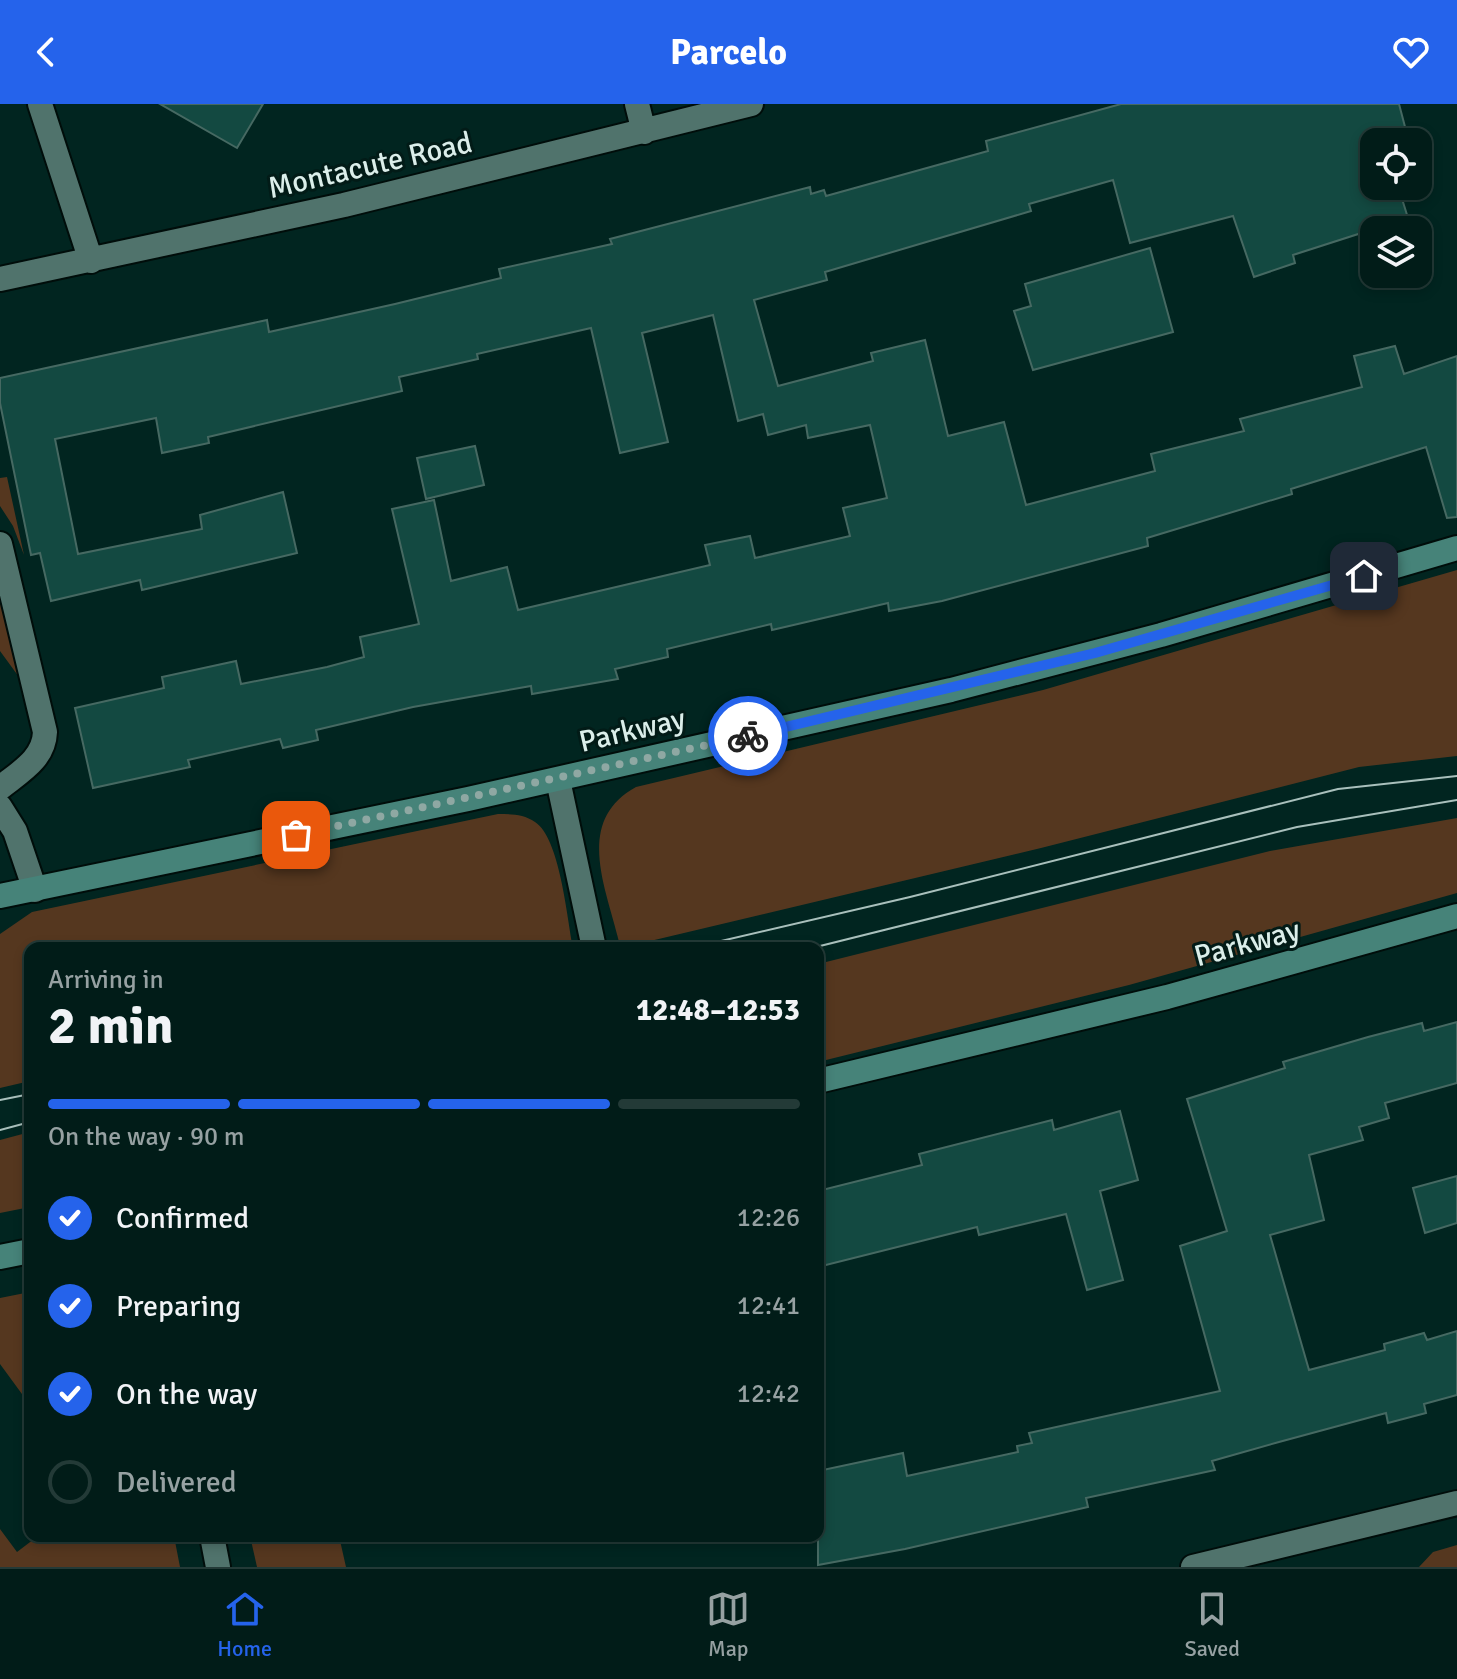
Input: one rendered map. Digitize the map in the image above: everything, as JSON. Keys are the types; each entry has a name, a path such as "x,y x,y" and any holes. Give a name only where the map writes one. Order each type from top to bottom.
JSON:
{"street":[{"path":"40,104 91,261"},
{"path":"637,104 644,132"},
{"name":"Montacute Road","path":"0,279 91,261 644,132 751,104"},
{"path":"0,544 45,732 45,745 38,757 0,788"},
{"name":"Parkway","path":"0,896 558,780 951,690 1161,635 1457,548"},
{"path":"558,780 593,942"},
{"path":"0,807 15,831 35,890"},
{"name":"Parkway","path":"824,1080 1167,997 1457,916"},
{"path":"0,1257 24,1252"},
{"path":"1193,1567 1457,1503"},
{"path":"213,1542 218,1567"}],"shaded area":[{"path":"7,477 24,555 13,526 0,506 0,478"},
{"path":"1457,570 1457,756 1359,767 1041,848 646,942 619,942 602,878 600,836 605,818 617,801 636,787 1043,690"},
{"path":"0,599 19,677 0,651"},
{"path":"498,814 513,814 535,822 551,844 572,942 24,942 24,1082 0,1088 0,934 32,912"},
{"path":"1457,818 1457,893 1129,985 824,1061 824,962 1270,851"},
{"path":"24,1134 24,1208 0,1213 0,1140"},
{"path":"24,1293 24,1397 0,1364 0,1298"},
{"path":"0,1529 17,1552 30,1542 175,1542 180,1567 0,1567"},
{"path":"251,1542 340,1542 346,1567 257,1567"},
{"path":"1457,1545 1457,1567 1419,1567 1433,1552"}],"building":[{"path":"160,104 263,104 237,148"},
{"path":"1121,104 1399,104 1405,128 1360,128 1360,200 1402,200 1407,216 1360,216 1360,233 1293,255 1295,263 1254,277 1233,216 1130,243 1113,180 1029,204 1031,211 825,272 827,280 754,300 778,386 873,361 871,353 925,340 948,436 1004,422 1026,505 1155,471 1151,454 1244,431 1240,419 1362,387 1354,356 1395,346 1404,374 1457,356 1457,517 1447,518 1426,447 1291,489 1292,494 1147,538 1148,546 942,601 889,611 888,603 772,630 771,624 667,649 668,657 615,669 618,679 532,694 531,686 413,707 316,730 318,740 283,748 280,739 188,760 190,767 93,788 75,708 164,688 162,677 236,661 241,684 327,667 364,657 360,637 419,624 392,509 434,500 451,581 507,567 518,610 710,565 705,545 750,536 755,558 850,536 843,508 887,498 870,425 808,438 806,425 768,435 763,414 738,421 713,315 642,333 668,442 620,453 591,328 477,354 478,359 399,377 402,391 208,437 209,443 162,453 156,418 55,439 78,554 202,529 200,515 283,492 297,553 142,590 140,580 51,601 40,553 31,555 0,403 0,378 267,320 269,332 395,304 501,278 499,269 612,244 610,239 810,187 811,194 824,190 826,196 988,151 986,141"},
{"path":"1150,248 1173,332 1033,370 1014,311 1031,306 1025,284"},
{"path":"475,446 484,485 426,499 417,458"},
{"path":"1457,1022 1457,1083 1385,1103 1389,1118 1359,1127 1363,1140 1309,1155 1324,1220 1270,1235 1309,1370 1385,1350 1384,1344 1424,1333 1427,1340 1457,1331 1457,1395 1424,1404 1426,1413 1388,1423 1386,1413 1212,1461 1215,1470 1086,1498 1088,1507 905,1549 818,1565 818,1542 824,1542 824,1470 903,1453 907,1476 1018,1452 1017,1446 1032,1443 1029,1433 1220,1391 1180,1246 1227,1231 1187,1099 1285,1068 1283,1062 1368,1037 1422,1023 1424,1031"},
{"path":"1120,1111 1138,1180 1100,1191 1123,1280 1087,1290 1066,1214 979,1235 977,1227 824,1265 824,1190 922,1165 919,1154 1052,1120 1054,1130"},
{"path":"1457,1176 1457,1223 1425,1233 1413,1188"}],"tram line":[{"path":"717,942 910,897 1338,789 1457,776"},
{"path":"824,945 1297,827 1457,800"},
{"path":"0,1100 24,1095"},
{"path":"0,1130 24,1124"}],"way so far":[{"path":"296,835 748,736"}],"route":[{"path":"748,736 951,690 1095,653 1364,576"}]}
